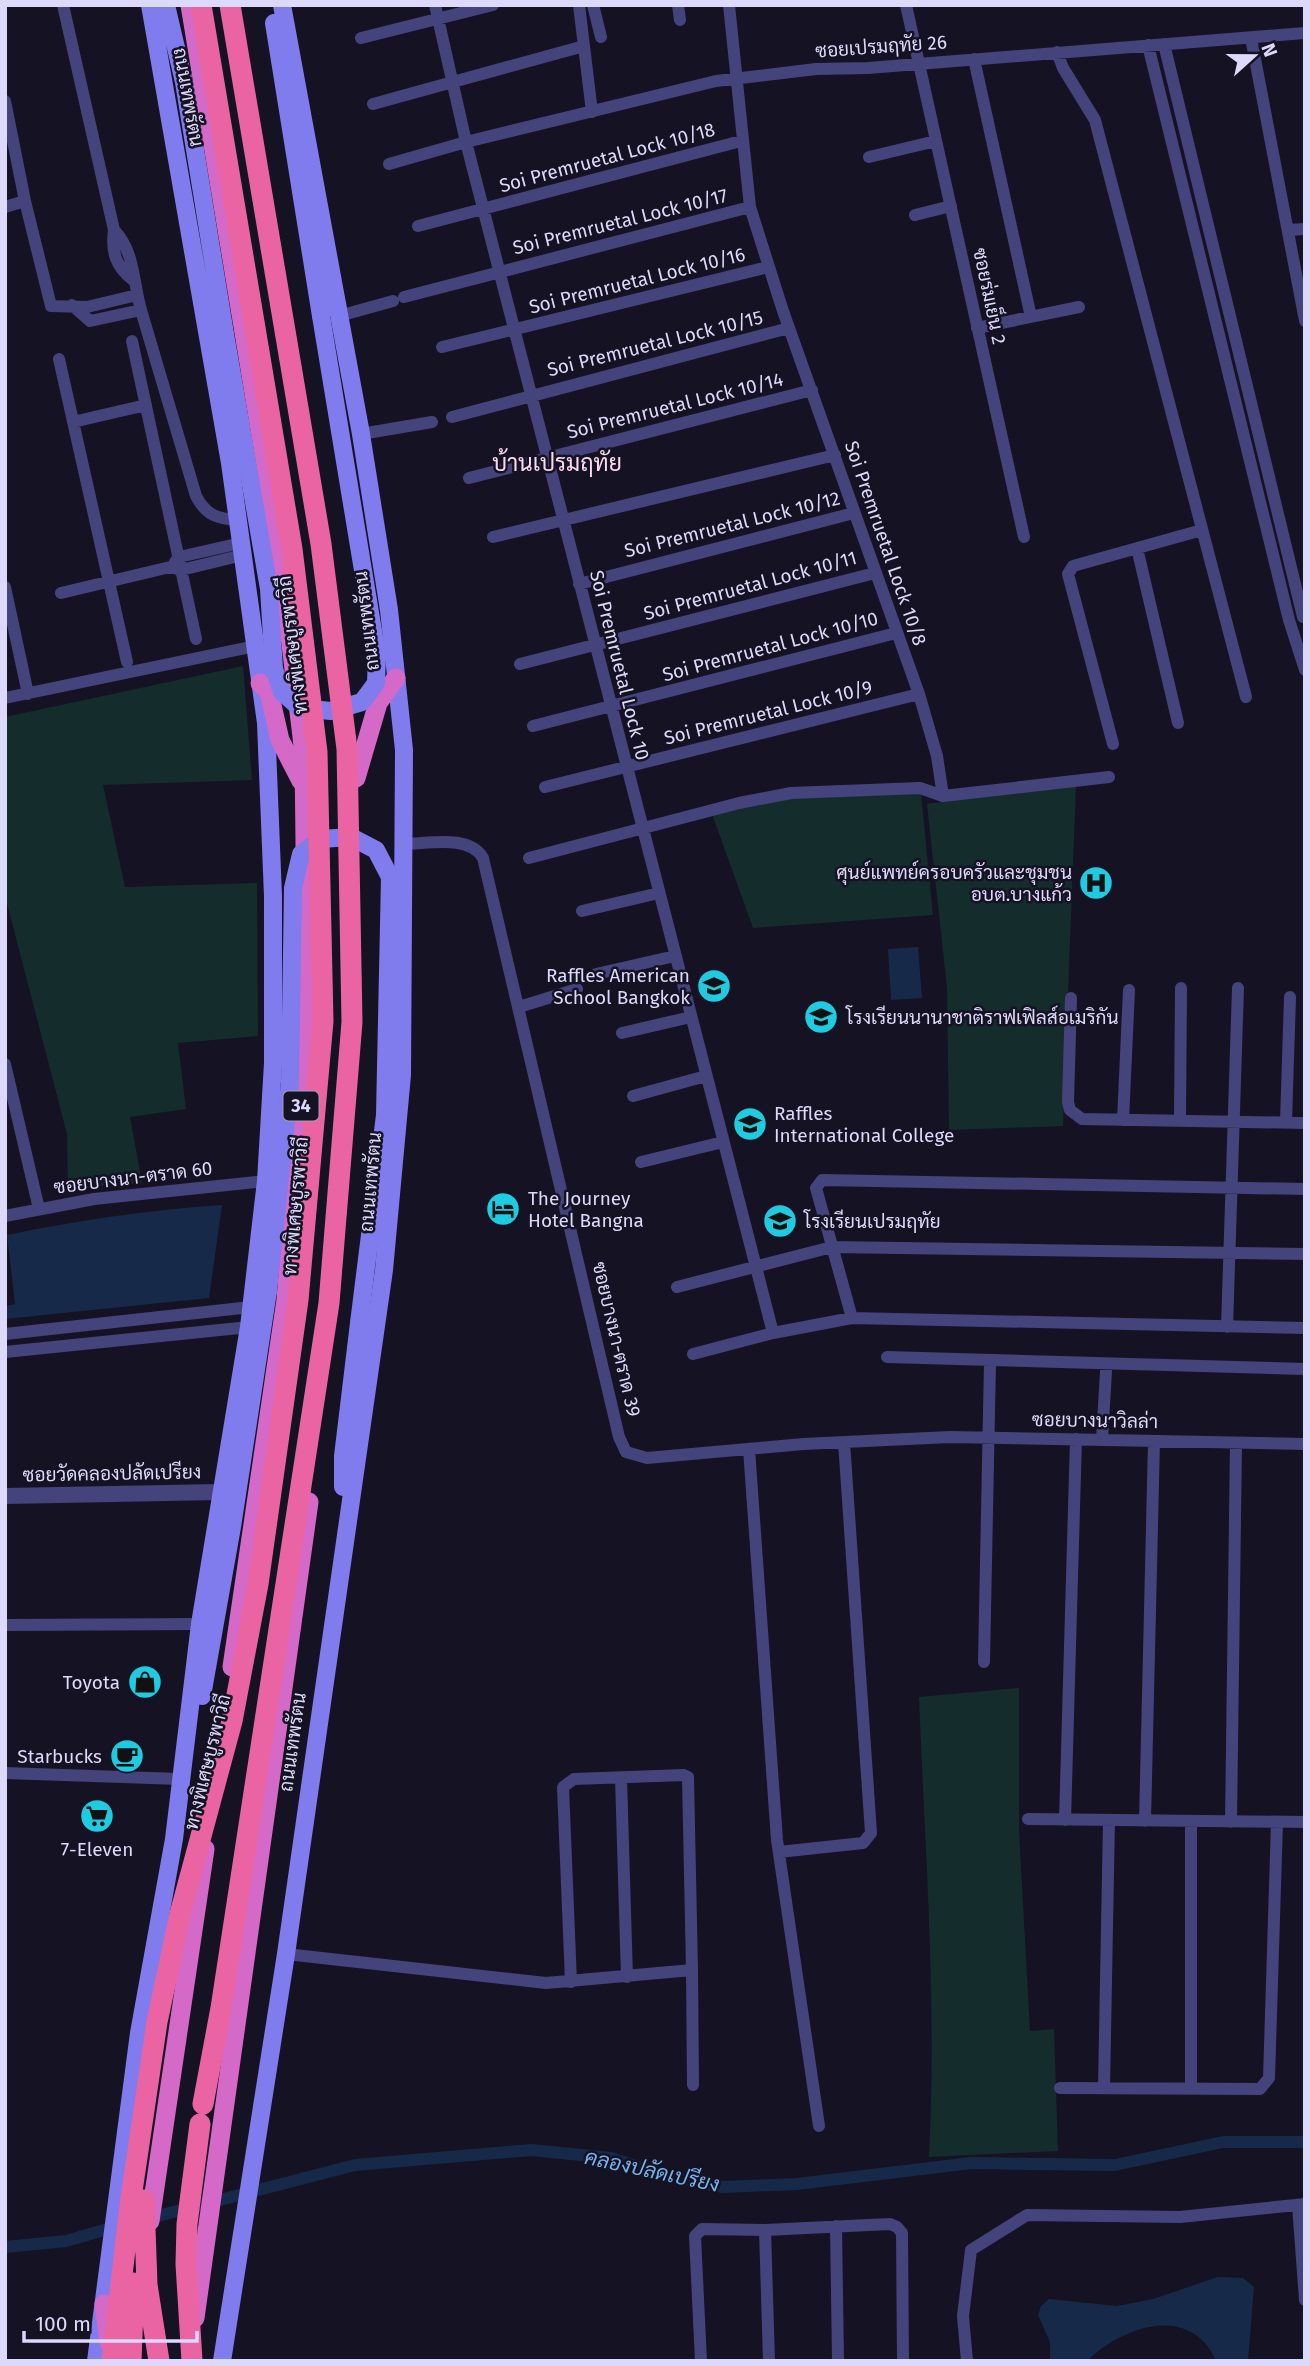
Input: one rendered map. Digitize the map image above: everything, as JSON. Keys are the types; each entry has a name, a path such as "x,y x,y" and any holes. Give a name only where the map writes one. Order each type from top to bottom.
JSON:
{"highway":[{"name":"ถนนเทพรัตน","path":"130,2361 146,2245 148,2203 286,1300 307,1021 304,754 280,551 190,5"},
{"path":"112,2361 129,2210 157,2022 180,1914 232,1721 258,1584 298,1300 323,1021 322,883 316,738 292,549 201,5"},
{"name":"ทางพิเศษบูรพาวิถี","path":"130,2361 133,2299 148,2203 168,2024 191,1916 242,1723 269,1586 309,1301 334,1022 328,751 304,547 212,5"},
{"path":"190,2361 187,2224 201,2114 223,1994 329,1303 352,1021 347,750 321,544 230,5"},
{"name":"ถนนเทพรัตน","path":"190,2361 338,1303 360,1021 355,749 328,544 237,5"},
{"path":"356,778 378,703 396,678"},
{"path":"260,683 269,692 280,740 304,788"},
{"path":"148,2203 147,2286 159,2361"},
{"path":"104,2304 112,2361"}],"main road":[{"name":"ถนนเทพรัตน","path":"96,2361 139,2033 164,1902 219,1492 249,1327 266,1181 273,1063 273,896 266,723 242,549 150,5"},
{"path":"166,5 184,82 269,589 274,669 282,692 300,708 331,711 362,702 376,683 377,655 330,316 273,5"},
{"name":"ถนนเทพรัตน","path":"222,2361 286,1954 384,1270 402,1075 404,750 396,678 381,551 361,434 330,316 282,5"},
{"path":"183,1752 200,1707 232,1527 268,1291 290,1083 293,888 301,854 321,839 351,837 376,850 390,877 385,1115 343,1456 343,1544"}],"street":[{"path":"63,5 114,230 112,246 119,270 133,280"},
{"name":"Soi Premruetal Lock 10","path":"435,5 466,142 530,395 773,1333"},
{"path":"361,38 493,5"},
{"path":"579,5 592,112"},
{"path":"593,5 601,37"},
{"path":"678,5 681,20"},
{"name":"Soi Premruetal Lock 10/8","path":"729,5 739,78 741,141 750,207 789,328 919,694 937,756 943,796"},
{"name":"ซอยร่มเย็น 2","path":"906,5 1024,537"},
{"name":"ซอยเปรมฤทัย 26","path":"389,164 466,142 739,78 816,69 1305,33"},
{"path":"1251,38 1305,321"},
{"path":"1164,44 1304,617 1289,620"},
{"path":"1148,45 1289,620 1305,670"},
{"path":"373,104 584,46"},
{"path":"1057,52 1063,68 1096,120 1246,697"},
{"path":"974,59 1031,317"},
{"path":"5,101 48,303 55,308 72,305 87,307 137,295"},
{"name":"Soi Premruetal Lock 10/18","path":"418,226 741,141"},
{"path":"869,157 936,141"},
{"path":"1173,144 1187,141"},
{"path":"5,207 25,201"},
{"path":"915,215 951,206"},
{"name":"Soi Premruetal Lock 10/17","path":"330,316 750,207"},
{"path":"1191,218 1205,215"},
{"path":"1287,230 1305,229"},
{"path":"114,230 126,242 141,310 202,509 212,516 237,520"},
{"path":"117,260 130,256"},
{"name":"Soi Premruetal Lock 10/16","path":"442,347 768,267"},
{"path":"72,305 90,321 141,310"},
{"path":"978,328 1079,307"},
{"name":"Soi Premruetal Lock 10/15","path":"452,416 789,328"},
{"path":"1222,343 1236,340"},
{"path":"132,341 177,565 196,639"},
{"path":"59,359 127,662"},
{"name":"Soi Premruetal Lock 10/14","path":"469,478 812,390"},
{"path":"73,422 146,405"},
{"path":"361,434 432,422"},
{"path":"493,537 835,455"},
{"path":"1253,471 1267,468"},
{"name":"Soi Premruetal Lock 10/12","path":"579,584 854,513"},
{"path":"1113,744 1068,574 1073,566 1202,530"},
{"path":"1137,548 1178,723"},
{"path":"61,593 242,549"},
{"name":"Soi Premruetal Lock 10/11","path":"520,664 875,573"},
{"path":"5,587 11,639 28,694"},
{"name":"Soi Premruetal Lock 10/10","path":"533,726 897,633"},
{"path":"5,698 255,646"},
{"name":"Soi Premruetal Lock 10/9","path":"545,787 919,694"},
{"path":"529,858 739,803 791,793 920,788 943,796 1109,777"},
{"name":"ซอยบางนา-ตราด 39","path":"403,844 468,844 478,848 483,858 621,1445 633,1456 647,1458 885,1440"},
{"path":"582,911 659,892"},
{"path":"596,974 675,956"},
{"path":"1180,1119 1181,988"},
{"path":"1227,1326 1236,1121 1238,988"},
{"path":"519,1007 577,989"},
{"path":"1123,1120 1129,990"},
{"path":"1286,1122 1290,997"},
{"path":"1071,999 1070,1110 1082,1119 1305,1123"},
{"path":"622,1033 691,1017"},
{"path":"5,1064 39,1209"},
{"path":"633,1096 706,1076"},
{"path":"642,1162 723,1142"},
{"path":"852,1318 816,1188 817,1183 828,1179 1305,1189"},
{"name":"ซอยบางนา-ตราด 60","path":"5,1216 152,1191 266,1181"},
{"path":"677,1287 832,1247 1305,1254"},
{"path":"5,1334 251,1307"},
{"path":"693,1354 773,1333 852,1318 1305,1328"},
{"path":"5,1352 249,1327"},
{"path":"887,1357 1305,1369"},
{"path":"984,1661 990,1362"},
{"path":"1102,1440 1106,1371"},
{"name":"ซอยบางนาวิลล่า","path":"885,1440 989,1437 1305,1444"},
{"path":"1065,1820 1076,1439"},
{"path":"1145,1821 1154,1441"},
{"path":"779,1852 863,1843 871,1833 844,1442"},
{"path":"1231,1822 1236,1443"},
{"path":"749,1449 779,1852 819,2126"},
{"name":"ซอยวัดคลองปลัดเปรียง","path":"5,1496 219,1492"},
{"path":"5,1625 200,1624"},
{"path":"5,1773 180,1779"},
{"path":"621,1777 628,1977"},
{"path":"571,1983 563,1787 574,1779 688,1777 693,2085"},
{"path":"1028,1819 1305,1822"},
{"path":"1104,2088 1110,1820"},
{"path":"1191,1821 1191,2087"},
{"path":"1060,2088 1260,2089 1269,2078 1277,1822"},
{"path":"286,1954 534,1982 571,1983 692,1970"},
{"path":"967,2361 963,2316 971,2250 988,2236 1027,2215 1180,2217 1302,2204 1305,2300"},
{"path":"701,2361 697,2231 890,2224 902,2233 903,2361"},
{"path":"835,2226 838,2361"},
{"path":"765,2230 769,2361"}],"green space":[{"path":"243,666 252,780 103,785 125,887 257,883 258,1036 178,1043 186,1109 130,1117 142,1183 68,1188 67,1134 5,896 5,717"},
{"path":"1076,784 1063,1126 949,1130 947,988 927,804"},
{"path":"921,793 933,915 753,928 712,814 762,798"},
{"path":"1019,1688 1019,1831 1030,2031 1054,2029 1058,2151 929,2157 931,1985 919,1697"}],"water":[{"path":"918,947 922,998 891,1000 888,949"},
{"path":"222,1205 209,1298 5,1319 5,1306 15,1304 7,1235 114,1216"},
{"path":"1218,2277 1243,2278 1254,2287 1248,2361 1216,2361 1204,2343 1190,2331 1173,2326 1155,2326 1118,2338 1087,2361 1050,2361 1050,2342 1038,2315 1041,2306 1049,2299 1117,2306 1153,2299"}],"waterway":[{"name":"คลองปลัดเปรียง","path":"146,2219 355,2165 531,2150 611,2158 663,2175 723,2187 797,2184 971,2163 1115,2165 1223,2142 1305,2142"},
{"name":"คลองปลัดเปรียง","path":"5,2247 66,2241 118,2226"}],"place":[{"name":"ศุนย์แพทย์ครอบครัวและชุมชน อบต.บางแก้ว","path":"1096,883"},
{"name":"Raffles American School Bangkok","path":"714,986"},
{"name":"โรงเรียนนานาชาติราฟเฟิลส์อเมริกัน","path":"821,1017"},
{"name":"Raffles International College","path":"750,1124"},
{"name":"The Journey Hotel Bangna","path":"503,1209"},
{"name":"โรงเรียนเปรมฤทัย","path":"780,1221"},
{"name":"Toyota","path":"145,1682"},
{"name":"Starbucks","path":"127,1756"},
{"name":"7-Eleven","path":"97,1816"}],"district":[{"name":"บ้านเปรมฤทัย","path":"557,463"}]}
